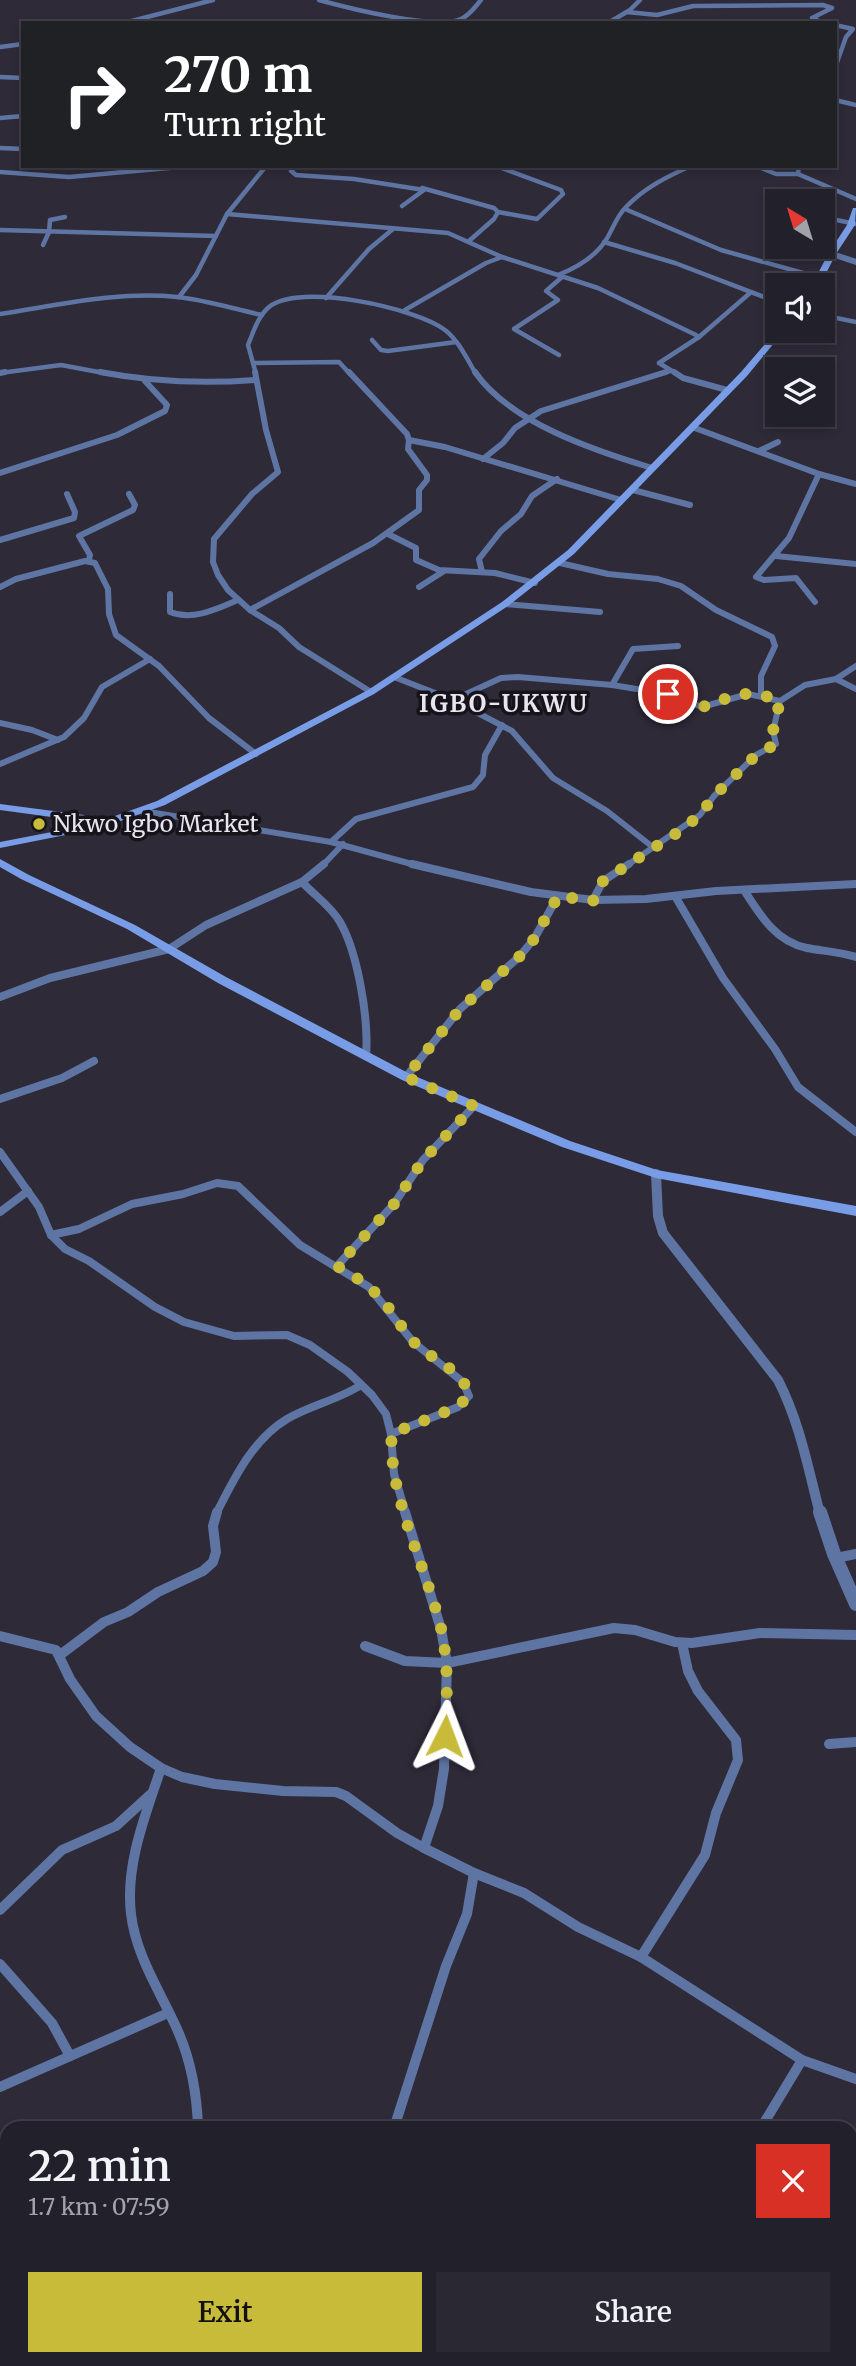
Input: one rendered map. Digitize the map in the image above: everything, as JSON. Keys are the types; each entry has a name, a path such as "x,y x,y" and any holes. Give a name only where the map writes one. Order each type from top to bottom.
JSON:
{"main road":[{"path":"835,250 854,224 856,210"},
{"path":"0,845 84,830 143,811 256,754 394,677 505,604 560,563 633,490 769,343"},
{"path":"0,807 89,819 97,826"},
{"path":"77,817 84,830"},
{"path":"0,862 25,877 131,927 246,993 406,1077 474,1106 604,1159 656,1174 856,1211"}],"street":[{"path":"132,21 213,0"},
{"path":"319,0 376,15 449,21 456,21 469,14 481,0"},
{"path":"611,21 640,0"},
{"path":"627,12 657,15 693,6 823,5 832,8 812,18 819,21"},
{"path":"837,64 845,37 854,27"},
{"path":"0,47 21,44"},
{"path":"0,77 21,78"},
{"path":"837,100 856,105"},
{"path":"0,118 21,116"},
{"path":"0,148 21,149"},
{"path":"0,172 69,177 169,168"},
{"path":"178,297 187,289 227,214 264,168"},
{"path":"293,168 291,171 296,175 422,188 494,208 498,212 537,219 563,192 500,168"},
{"path":"559,355 514,330 558,300 546,291 560,276 583,262 604,242 625,209 657,184 687,168"},
{"path":"760,168 776,174 798,174 856,199"},
{"path":"798,174 799,168"},
{"path":"402,206 424,191 422,188"},
{"path":"625,209 680,235 801,273"},
{"path":"469,241 494,219 498,212"},
{"path":"227,214 447,233 502,257 607,292 699,337"},
{"path":"43,244 49,232 50,220 65,217"},
{"path":"835,220 854,224"},
{"path":"326,298 391,229 401,227"},
{"path":"0,230 216,236"},
{"path":"604,242 675,263 765,298"},
{"path":"835,255 856,262"},
{"path":"405,310 486,262 502,257"},
{"path":"727,390 695,382 659,363 699,337 750,293"},
{"path":"0,314 90,299 178,297 262,315"},
{"path":"371,692 299,647 279,628 250,610 238,600 218,575 213,562 214,539 252,494 278,472 255,380 255,363 248,345 262,315 279,302 295,298 326,298 405,310 433,321 456,342 484,387 530,417 581,443 652,468"},
{"path":"835,318 856,322"},
{"path":"372,340 381,350 388,351 456,342"},
{"path":"250,610 388,534 419,510 418,497 427,480 427,475 408,449 407,434 339,362 255,363"},
{"path":"0,373 68,366 145,381 211,383 255,380"},
{"path":"483,459 530,417 562,403 670,371"},
{"path":"0,473 117,435 165,411 167,405 145,381"},
{"path":"692,426 819,474 856,484"},
{"path":"409,440 445,447 621,500"},
{"path":"759,451 778,442"},
{"path":"815,602 796,578 764,580 756,577 764,564 776,556 800,519 819,474"},
{"path":"482,572 479,559 501,531 521,514 533,496 556,479"},
{"path":"633,490 690,505"},
{"path":"0,540 74,518 75,512 67,494"},
{"path":"89,560 90,555 79,536 133,510 135,505 129,494"},
{"path":"388,534 416,548 416,560 419,563 461,575 482,572 515,575 535,583"},
{"path":"776,556 856,564"},
{"path":"0,587 16,579 89,560 95,563 104,578 110,602 109,614 116,635 150,659 187,692 209,718 256,754"},
{"path":"560,563 608,574 672,582 689,590 716,610 772,637 775,646 761,676 761,694"},
{"path":"419,587 444,571"},
{"path":"170,594 170,612 178,616 208,611 238,600"},
{"path":"505,604 600,612"},
{"path":"612,685 633,649 678,646"},
{"path":"0,764 58,740 84,718 102,687 150,659"},
{"path":"593,901 603,881 700,815 714,796 756,755 776,744 773,731 780,701 805,685 836,679 856,666"},
{"path":"394,677 453,700 512,731 553,778 607,811 654,848"},
{"path":"453,700 501,678 518,677 612,685 668,694 702,707 739,693 761,694 780,701"},
{"path":"836,679 856,689"},
{"path":"0,723 32,730 58,740"},
{"path":"331,842 356,819 476,785 483,775 484,754 502,725"},
{"path":"143,811 331,842 460,877 593,901 856,884"},
{"path":"0,997 51,978 169,949 206,925 266,900 302,881 343,845"},
{"path":"302,881 343,927 355,968 368,1038 366,1056"},
{"path":"744,890 763,919 781,937 795,945 841,951 856,957"},
{"path":"406,1077 460,1009 519,957 534,939 558,896"},
{"path":"675,896 723,978 775,1049 798,1087 856,1132"},
{"path":"0,1099 62,1078 94,1061"},
{"path":"337,1266 394,1204 423,1160 474,1106"},
{"path":"0,1152 39,1207 51,1235 65,1250 89,1261 155,1307 184,1322 234,1336 287,1335 331,1359 361,1385 386,1413 391,1434 394,1475 431,1592 447,1662 444,1769 438,1806 424,1848"},
{"path":"656,1174 658,1216 663,1233 773,1373 788,1398 804,1443 824,1526 856,1604"},
{"path":"51,1235 79,1228 132,1203 226,1183 238,1186 300,1245 369,1287 383,1300 413,1342 453,1372 468,1390 469,1396 457,1407 391,1434"},
{"path":"0,1212 28,1191"},
{"path":"60,1655 104,1622 128,1612 158,1592 203,1571 213,1562 216,1552 213,1526 216,1514 262,1440 288,1419 340,1399 361,1385"},
{"path":"836,1558 856,1554"},
{"path":"365,1646 405,1661 447,1662 614,1628 635,1630 682,1643 709,1642 760,1633 856,1635"},
{"path":"0,1636 52,1647 60,1655 70,1679 96,1716 130,1747 161,1768 215,1784 283,1791 336,1792 354,1800 397,1833 424,1848 474,1873 524,1893 578,1927 641,1957 802,2060 856,2079"},
{"path":"641,1957 705,1855 716,1814 738,1760 736,1740 698,1691 688,1671 682,1643"},
{"path":"829,1744 856,1742"},
{"path":"161,1768 139,1840 131,1883 131,1916 141,1953 182,2043 194,2081 197,2121"},
{"path":"0,1910 62,1850 116,1826 153,1792"},
{"path":"396,2121 446,1966 467,1914 474,1873"},
{"path":"0,1964 52,2023 70,2056"},
{"path":"0,2087 168,2013"},
{"path":"765,2121 802,2060"}],"place":[{"name":"Nkwo Igbo Market","path":"39,824"}],"district":[{"name":"IGBO-UKWU","path":"504,704"}],"route":[{"path":"445,1736 447,1662 441,1629 394,1475 391,1434 457,1407 469,1396 468,1390 453,1372 413,1342 383,1300 360,1280 337,1266 394,1204 423,1160 474,1106 406,1077 460,1009 519,957 534,939 558,896 593,901 603,881 680,831 700,815 714,796 756,755 776,744 773,731 780,701 750,692 727,696 702,707 668,694"}]}
